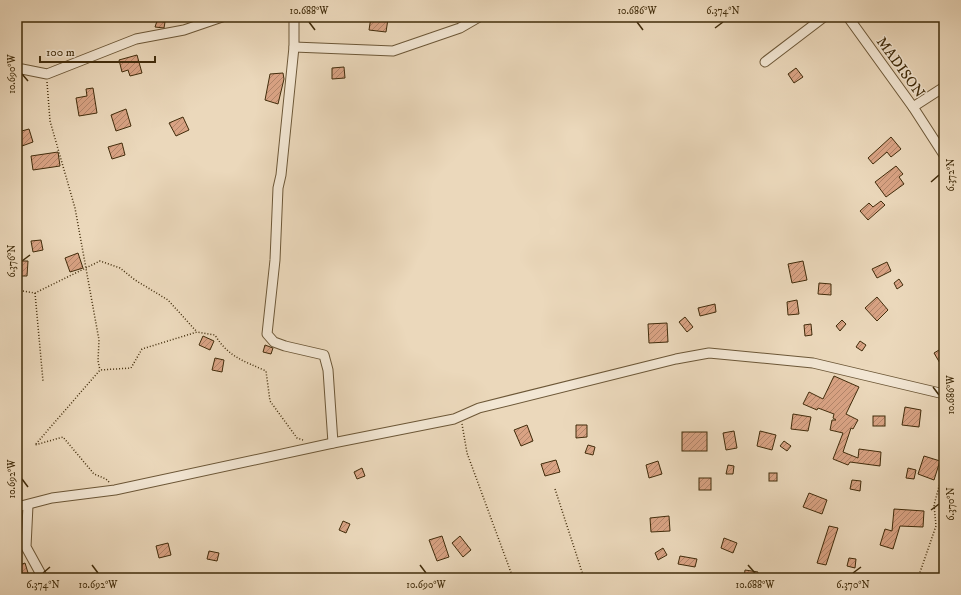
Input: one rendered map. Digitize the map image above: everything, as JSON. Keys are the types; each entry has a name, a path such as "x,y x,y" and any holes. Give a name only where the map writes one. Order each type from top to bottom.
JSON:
{"street":[{"path":"17,70 22,69 47,74 136,39 184,30 222,17"},
{"path":"294,17 294,47 281,175 278,188 275,260 268,334 274,342 324,355 328,370 333,443"},
{"path":"294,47 393,50 460,28 479,17"},
{"path":"765,62 824,17"},
{"name":"MADISON","path":"848,17 913,107 944,155"},
{"path":"913,107 944,88"},
{"path":"17,507 52,498 115,490 333,443 454,419 479,408 676,359 708,353 813,363 944,394"},
{"path":"28,505 26,547 43,578"}],"path":[{"path":"47,74 50,121 75,208 99,340 98,361 100,370"},
{"path":"17,290 35,293 100,261 120,268 135,280 168,300 197,332"},
{"path":"35,293 43,381"},
{"path":"115,490 106,479 94,474 63,437 35,445 100,370 131,368 142,349 197,332 215,335 221,346 230,355 266,371 270,400 298,438 304,441"},
{"path":"461,416 467,453 513,578"},
{"path":"918,578 936,526 934,505 944,468"},
{"path":"555,489 584,578"}],"building":[{"path":"371,17 388,19 386,32 369,30"},
{"path":"157,21 165,22 164,28 155,27"},
{"path":"137,55 142,73 130,76 128,70 122,72 119,60"},
{"path":"344,67 345,78 332,79 332,68"},
{"path":"796,68 803,77 794,83 788,74"},
{"path":"283,73 284,79 278,104 265,100 270,74"},
{"path":"93,88 97,113 79,116 76,98 87,96 86,89"},
{"path":"126,109 131,126 116,131 111,115"},
{"path":"183,117 189,130 176,136 169,123"},
{"path":"29,129 33,142 22,146 18,132"},
{"path":"891,137 901,149 891,157 887,152 873,164 868,158"},
{"path":"122,143 125,155 112,159 108,147"},
{"path":"58,152 60,166 33,170 31,156"},
{"path":"896,166 903,174 899,177 904,184 886,197 875,182"},
{"path":"881,201 885,205 868,220 860,211 869,203 873,207"},
{"path":"41,240 43,250 33,252 31,241"},
{"path":"78,253 83,268 70,272 65,258"},
{"path":"17,261 28,261 27,276 17,276"},
{"path":"803,261 807,280 792,283 788,264"},
{"path":"887,262 891,271 877,278 872,269"},
{"path":"899,279 903,285 897,289 894,283"},
{"path":"819,283 831,284 831,295 818,294"},
{"path":"877,297 888,310 877,321 865,308"},
{"path":"797,300 799,314 788,315 787,302"},
{"path":"715,304 716,312 700,316 698,308"},
{"path":"685,317 693,327 687,332 679,322"},
{"path":"842,320 846,324 840,331 836,326"},
{"path":"667,323 668,342 649,343 648,324"},
{"path":"811,324 812,335 805,336 804,325"},
{"path":"203,336 214,341 210,350 199,345"},
{"path":"860,341 866,345 862,351 856,347"},
{"path":"265,345 273,348 271,354 263,352"},
{"path":"944,347 944,370 934,353"},
{"path":"215,358 224,360 222,372 212,370"},
{"path":"834,376 859,387 846,414 858,420 853,429 851,428 843,452 858,458 859,449 881,452 880,466 850,462 848,465 833,459 843,433 830,430 832,420 836,420 833,418 834,414 818,408 817,410 803,404 809,392 823,399"},
{"path":"905,407 921,410 919,427 902,425"},
{"path":"793,414 811,417 808,431 791,429"},
{"path":"873,416 885,416 885,426 873,426"},
{"path":"527,425 533,441 521,446 514,430"},
{"path":"576,425 587,425 587,437 576,438"},
{"path":"734,431 737,448 726,450 723,433"},
{"path":"760,431 776,435 772,450 757,446"},
{"path":"682,432 707,432 707,451 682,451"},
{"path":"784,441 791,446 787,451 780,446"},
{"path":"588,445 595,447 593,455 585,453"},
{"path":"924,456 940,461 934,480 918,474"},
{"path":"556,460 560,472 545,476 541,464"},
{"path":"658,461 662,474 649,478 646,465"},
{"path":"728,465 734,466 733,474 726,474"},
{"path":"362,468 365,476 357,479 354,472"},
{"path":"908,468 916,470 914,479 906,478"},
{"path":"769,473 777,473 777,481 769,481"},
{"path":"699,478 711,478 711,490 699,490"},
{"path":"852,480 861,481 860,491 850,489"},
{"path":"809,493 827,500 822,514 803,507"},
{"path":"894,509 924,511 923,527 900,526 893,549 880,545 885,529 892,531"},
{"path":"669,516 670,531 651,532 650,518"},
{"path":"343,521 350,524 346,533 339,530"},
{"path":"829,526 838,528 826,565 817,563"},
{"path":"442,536 449,557 437,561 429,540"},
{"path":"460,536 471,550 463,557 452,543"},
{"path":"724,538 737,543 733,553 721,548"},
{"path":"168,543 171,555 159,558 156,546"},
{"path":"663,548 667,555 658,560 655,553"},
{"path":"209,551 219,553 217,561 207,559"},
{"path":"680,556 697,559 695,567 678,564"},
{"path":"849,558 856,559 855,568 847,566"},
{"path":"25,563 29,576 17,578 17,566"},
{"path":"745,570 758,572 757,578 744,578"}]}
